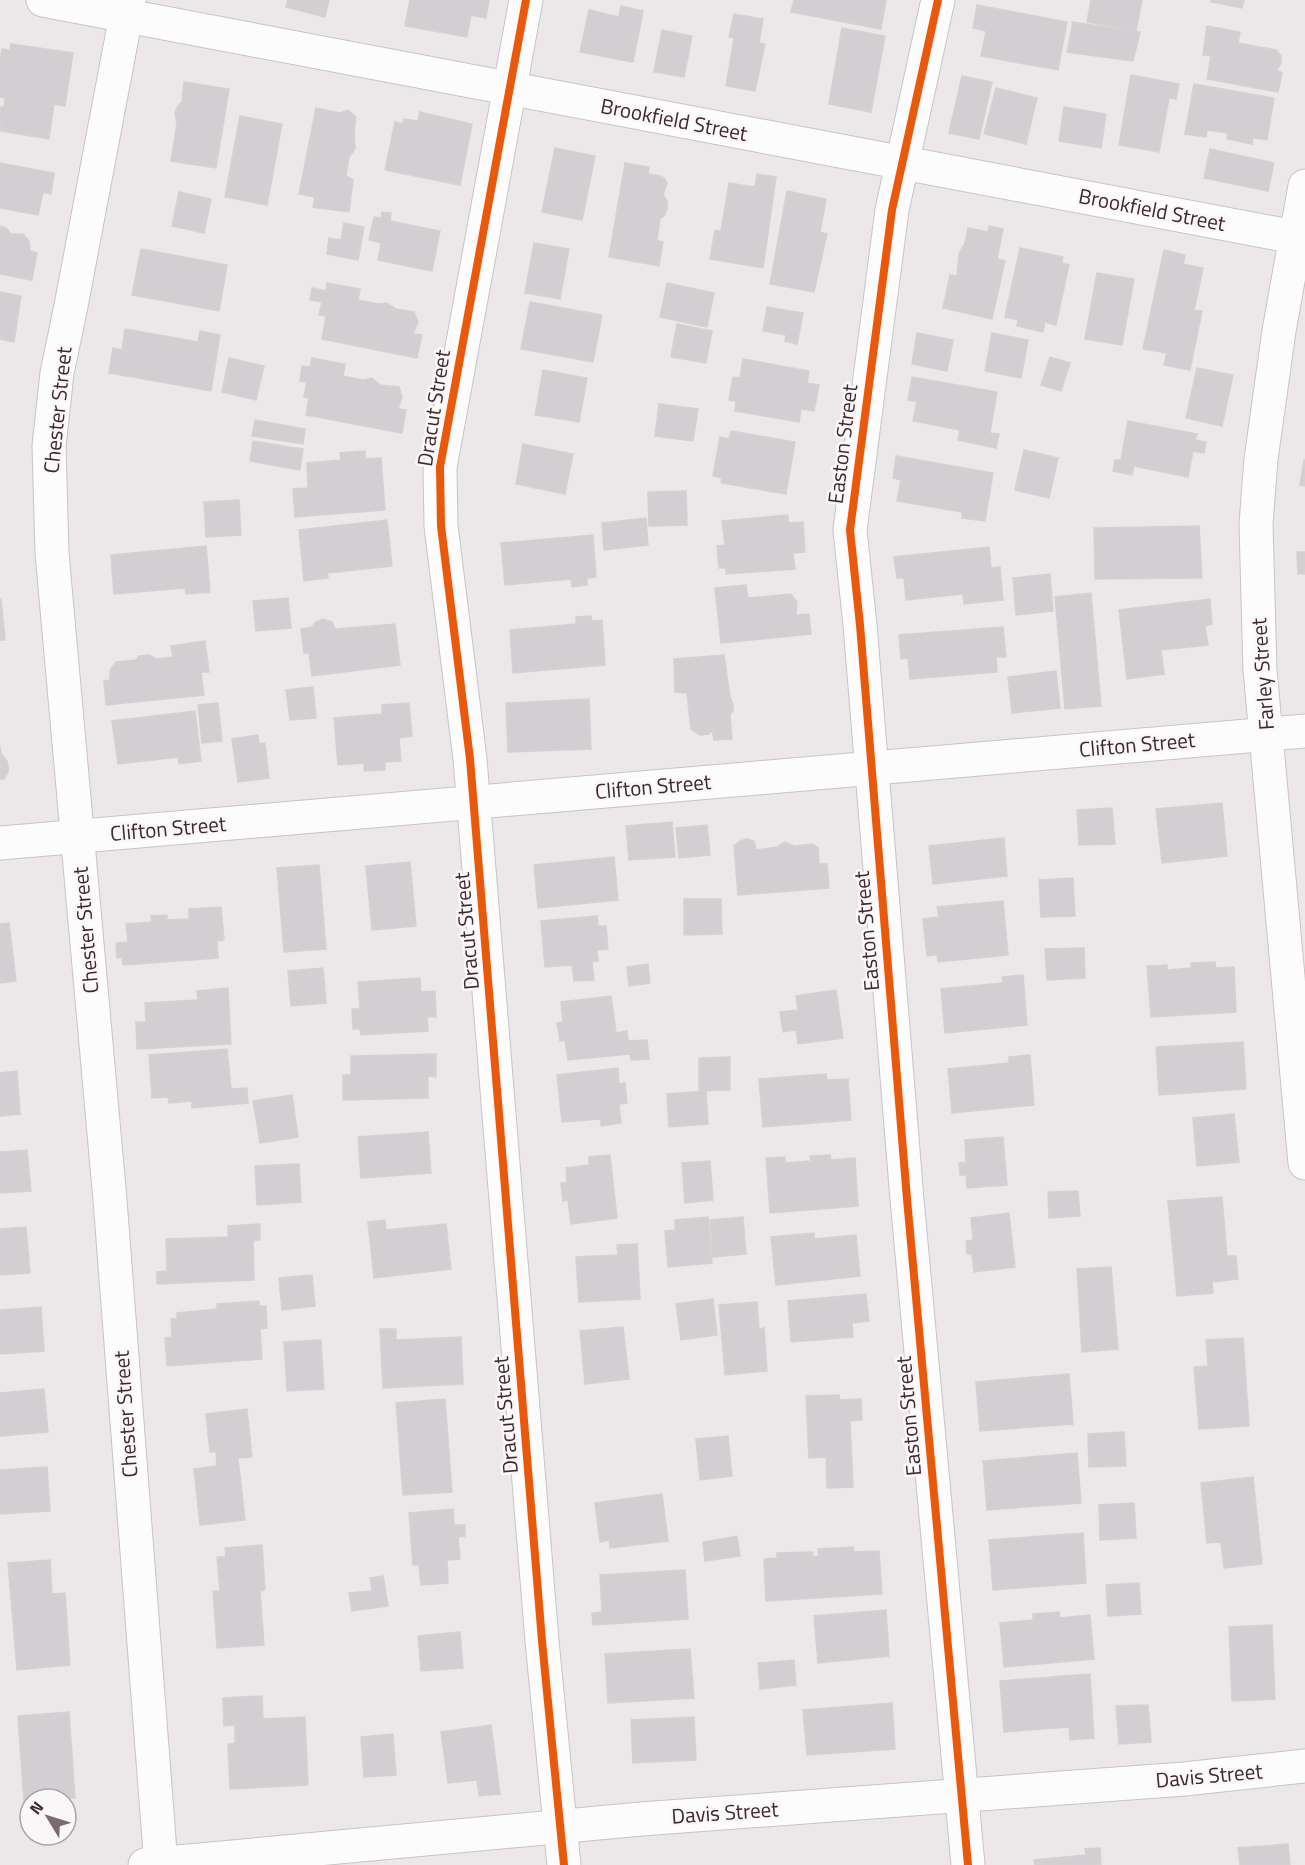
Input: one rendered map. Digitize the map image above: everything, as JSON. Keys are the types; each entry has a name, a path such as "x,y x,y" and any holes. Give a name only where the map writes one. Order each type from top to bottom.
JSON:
{"street":[{"name":"Brookfield Street","path":"43,0 128,8 510,89 1300,238"},
{"name":"Dracut Street","path":"526,0 440,467 441,526 474,802 542,1641 564,1865"},
{"name":"Easton Street","path":"938,0 891,222 850,530 907,1199 968,1865"},
{"name":"Chester Street","path":"128,8 57,374 49,446 52,553 110,1200 155,1864"},
{"name":"Farley Street","path":"1305,186 1300,238 1278,331 1256,524 1260,670 1305,1163"},
{"name":"Clifton Street","path":"0,843 1305,731"},
{"name":"Davis Street","path":"155,1864 560,1827 1184,1779 1305,1766"}],"building":[{"path":"288,0 329,0 325,17 286,7"},
{"path":"410,0 489,0 486,18 471,15 467,37 405,26"},
{"path":"794,0 886,0 881,29 791,12"},
{"path":"1091,0 1142,0 1136,31 1087,22"},
{"path":"1211,0 1244,0 1242,8 1211,2"},
{"path":"977,5 1067,22 1058,70 981,56 986,31 973,28"},
{"path":"621,6 643,11 633,62 580,52 589,10 619,17"},
{"path":"734,14 763,19 759,43 765,44 755,91 726,86 734,38 729,37"},
{"path":"1073,22 1140,32 1133,61 1067,52"},
{"path":"1207,26 1240,32 1238,43 1276,50 1281,56 1281,63 1277,70 1282,73 1278,92 1207,79 1211,56 1203,55"},
{"path":"842,28 885,36 871,112 829,104"},
{"path":"662,30 692,36 684,77 654,72"},
{"path":"11,44 73,53 65,106 54,104 49,139 1,131 0,107 4,107 5,98 0,97 0,61 2,49 10,50"},
{"path":"1131,75 1179,84 1176,99 1169,98 1159,152 1119,145"},
{"path":"962,76 992,82 979,139 949,133"},
{"path":"184,82 229,89 216,168 171,161 177,123 175,113 182,102"},
{"path":"1194,84 1274,98 1267,140 1253,138 1252,144 1227,139 1228,133 1207,130 1206,137 1185,134"},
{"path":"996,88 1037,98 1026,144 984,134"},
{"path":"1064,107 1106,114 1101,148 1059,141"},
{"path":"316,108 340,113 348,110 356,117 355,149 349,157 346,176 353,180 349,212 313,207 315,197 299,194"},
{"path":"420,112 472,124 460,185 385,170 395,122 403,124 404,119 418,121"},
{"path":"240,116 282,124 267,205 225,197"},
{"path":"555,148 595,156 582,220 542,212"},
{"path":"1210,149 1274,163 1268,191 1204,178"},
{"path":"0,163 54,173 51,194 43,192 38,215 0,208"},
{"path":"625,163 649,167 648,174 661,176 667,184 663,194 667,201 667,209 660,219 657,240 663,242 659,266 609,257"},
{"path":"757,174 776,177 763,268 710,259 715,230 721,231 729,183 755,187"},
{"path":"787,191 826,199 820,232 827,234 814,292 770,284"},
{"path":"179,192 211,199 204,233 172,226"},
{"path":"382,212 391,213 390,221 440,231 432,271 378,260 381,243 369,240 374,217 381,218"},
{"path":"344,223 364,227 358,260 327,254 329,238 341,240"},
{"path":"0,226 6,228 11,234 23,234 29,241 30,251 37,253 32,280 0,274"},
{"path":"989,226 1003,229 997,259 1005,261 992,319 943,308 950,275 957,276 959,254 965,243 968,228 988,232"},
{"path":"534,243 569,249 560,299 525,293"},
{"path":"1020,248 1063,257 1062,263 1069,265 1056,325 1045,322 1043,332 1017,326 1018,320 1005,317"},
{"path":"141,249 227,265 219,311 132,295"},
{"path":"1164,250 1185,255 1183,264 1203,268 1194,310 1202,311 1190,370 1164,365 1167,353 1143,349"},
{"path":"1097,273 1134,279 1122,345 1085,339"},
{"path":"327,283 360,289 358,300 378,304 387,303 396,309 414,312 418,322 413,334 422,335 417,358 322,339 326,316 319,315 322,302 310,300 312,288 326,291"},
{"path":"667,283 714,293 707,327 660,317"},
{"path":"0,292 21,296 14,342 0,339"},
{"path":"530,302 602,315 593,362 521,349"},
{"path":"767,307 803,313 797,344 785,341 786,335 763,331"},
{"path":"677,324 712,331 706,363 671,357"},
{"path":"125,329 198,342 200,331 220,335 211,391 109,373 113,348 122,350"},
{"path":"917,333 953,340 947,371 912,364"},
{"path":"992,333 1028,340 1021,378 985,371"},
{"path":"1050,357 1070,363 1061,391 1041,385"},
{"path":"229,358 264,366 256,400 222,392"},
{"path":"312,358 345,364 343,376 363,380 372,378 380,385 399,387 402,397 398,409 406,410 402,433 306,415 309,398 304,397 307,382 300,381 302,366 310,367"},
{"path":"743,359 809,371 807,383 819,385 814,411 801,409 799,422 735,411 736,401 729,400 733,377 740,378"},
{"path":"1197,368 1233,375 1222,426 1186,418"},
{"path":"543,370 587,378 579,422 535,415"},
{"path":"912,377 997,392 990,433 999,434 996,448 958,440 960,430 913,421 917,402 908,400"},
{"path":"659,404 698,409 693,441 655,436"},
{"path":"255,420 305,429 303,444 252,436"},
{"path":"1128,421 1197,434 1195,440 1206,442 1204,453 1193,451 1188,477 1134,466 1132,475 1113,471 1115,460 1121,460"},
{"path":"731,431 795,442 786,494 721,483 722,478 713,476 720,437 729,439"},
{"path":"253,441 303,449 300,470 250,461"},
{"path":"523,444 573,454 565,494 516,484"},
{"path":"1024,450 1058,458 1049,498 1015,490"},
{"path":"365,451 365,459 381,458 385,510 295,517 293,489 308,488 307,463 341,460 340,453"},
{"path":"896,456 993,473 985,521 962,518 962,512 897,501 901,480 893,478"},
{"path":"1305,460 1305,486 1300,485"},
{"path":"686,491 687,525 649,526 648,492"},
{"path":"239,500 241,535 206,537 204,502"},
{"path":"788,515 788,523 803,522 805,552 793,553 795,569 726,574 726,568 719,568 717,546 725,545 722,521"},
{"path":"646,518 648,545 604,550 602,523"},
{"path":"387,520 392,566 327,573 328,578 304,581 299,530"},
{"path":"1199,526 1202,578 1095,579 1094,528"},
{"path":"593,535 596,577 587,578 587,585 572,587 571,579 505,585 501,543"},
{"path":"206,546 210,592 186,594 185,588 114,594 111,555"},
{"path":"989,547 991,568 1000,567 1003,600 964,604 963,594 906,600 904,578 897,578 894,557"},
{"path":"1297,552 1305,552 1305,574 1298,574"},
{"path":"1050,574 1053,611 1016,615 1013,578"},
{"path":"746,585 748,598 791,594 797,602 796,615 809,614 811,634 721,643 715,588"},
{"path":"1091,593 1101,706 1065,709 1055,597"},
{"path":"288,598 291,628 256,631 253,601"},
{"path":"1,599 5,640 0,640"},
{"path":"1210,599 1212,624 1205,626 1208,645 1161,650 1164,674 1127,679 1119,610"},
{"path":"591,616 592,621 602,620 605,665 513,673 510,630 576,624 576,617"},
{"path":"323,619 332,622 335,629 395,624 400,665 312,676 309,653 304,653 301,629 312,627"},
{"path":"1003,627 1006,657 996,657 997,672 910,679 908,658 901,659 899,635"},
{"path":"205,641 209,672 201,672 204,695 106,705 104,681 110,680 110,670 116,662 136,660 139,656 149,655 156,659 173,657 171,646"},
{"path":"724,655 733,704 730,715 732,739 714,740 712,730 709,734 700,735 691,729 687,693 675,692 674,659"},
{"path":"1056,671 1060,708 1012,713 1008,677"},
{"path":"313,687 316,718 290,720 286,690"},
{"path":"589,699 591,749 508,752 506,703"},
{"path":"218,703 222,741 202,743 198,705"},
{"path":"409,703 412,736 399,738 401,761 385,762 385,770 364,771 364,763 338,765 334,718 382,714 382,705"},
{"path":"195,711 201,761 179,764 178,757 118,764 112,721"},
{"path":"258,735 259,744 265,743 269,778 238,782 232,739"},
{"path":"0,746 1,754 8,766 4,779 0,779"},
{"path":"1222,803 1227,856 1162,863 1156,809"},
{"path":"1112,808 1115,844 1079,845 1077,810"},
{"path":"672,822 675,857 629,860 626,826"},
{"path":"707,825 710,855 679,858 676,828"},
{"path":"1004,838 1007,876 933,884 929,846"},
{"path":"747,839 754,841 756,850 777,847 785,842 794,846 813,844 818,848 819,864 827,864 829,888 738,895 734,846"},
{"path":"614,857 618,900 538,908 534,865"},
{"path":"410,862 416,926 372,930 366,866"},
{"path":"319,865 326,949 284,952 277,868"},
{"path":"1073,878 1075,916 1041,917 1039,880"},
{"path":"684,899 721,899 722,934 684,935"},
{"path":"1003,901 1008,955 938,962 937,955 927,956 923,919 939,917 937,907"},
{"path":"221,907 224,940 217,941 218,958 123,965 122,957 117,958 116,943 128,942 126,924 152,922 151,916 167,915 167,920 189,919 189,909"},
{"path":"597,916 598,926 606,926 608,949 597,950 598,961 592,962 594,980 574,981 572,965 545,967 541,921"},
{"path":"9,923 16,981 0,983 0,924"},
{"path":"1084,948 1085,978 1047,980 1045,949"},
{"path":"1215,962 1216,968 1234,967 1236,1012 1151,1017 1147,966 1167,965 1167,970 1191,968 1191,963"},
{"path":"648,964 650,983 629,986 627,967"},
{"path":"323,968 326,1003 291,1006 288,971"},
{"path":"1023,975 1027,1025 945,1033 941,989 1003,983 1002,977"},
{"path":"420,978 421,992 435,991 436,1017 427,1017 428,1031 361,1035 360,1029 353,1029 352,1009 360,1009 358,982"},
{"path":"228,988 231,1044 137,1049 136,1022 146,1022 145,1003 198,1000 197,991"},
{"path":"836,990 843,1038 798,1044 796,1030 783,1032 780,1012 798,1010 796,996"},
{"path":"611,996 616,1033 627,1031 628,1041 647,1040 649,1059 631,1060 630,1054 568,1060 565,1040 560,1041 557,1023 563,1022 561,1002"},
{"path":"1243,1042 1246,1089 1159,1095 1156,1047"},
{"path":"227,1049 231,1089 247,1088 248,1103 192,1108 192,1101 169,1103 168,1097 152,1098 149,1055"},
{"path":"436,1054 436,1077 428,1076 428,1098 343,1100 343,1075 351,1075 351,1056"},
{"path":"1030,1055 1034,1105 952,1113 948,1069 1009,1063 1009,1057"},
{"path":"730,1057 730,1090 699,1091 699,1058"},
{"path":"618,1068 619,1084 625,1083 627,1103 619,1104 621,1123 601,1126 601,1119 562,1122 557,1075"},
{"path":"17,1071 20,1114 0,1116 0,1073"},
{"path":"826,1074 827,1080 848,1079 851,1120 763,1127 759,1079"},
{"path":"706,1091 708,1124 669,1127 667,1094"},
{"path":"292,1095 298,1137 260,1143 253,1101"},
{"path":"1234,1114 1239,1162 1197,1166 1193,1118"},
{"path":"428,1132 431,1173 361,1178 358,1137"},
{"path":"1003,1137 1007,1185 967,1188 966,1175 960,1175 959,1163 966,1162 965,1140"},
{"path":"27,1150 31,1191 0,1193 0,1152"},
{"path":"610,1155 617,1218 571,1224 568,1200 563,1201 561,1183 567,1183 566,1168 589,1165 589,1157"},
{"path":"830,1155 831,1160 855,1158 858,1206 770,1213 766,1158 785,1157 785,1163 811,1161 810,1156"},
{"path":"710,1161 713,1200 685,1203 682,1163"},
{"path":"299,1164 301,1202 257,1205 255,1166"},
{"path":"1078,1191 1080,1216 1049,1218 1048,1192"},
{"path":"1222,1197 1227,1256 1236,1256 1238,1279 1212,1282 1213,1293 1177,1296 1168,1201"},
{"path":"1009,1213 1015,1267 974,1272 972,1254 967,1254 966,1241 973,1240 971,1218"},
{"path":"708,1217 712,1263 668,1267 665,1231 675,1230 675,1220"},
{"path":"743,1217 746,1254 713,1257 710,1220"},
{"path":"385,1220 386,1230 446,1224 451,1269 374,1278 368,1222"},
{"path":"260,1224 260,1240 253,1240 254,1280 157,1284 157,1272 167,1271 166,1239 228,1237 228,1226"},
{"path":"26,1227 30,1273 0,1275 0,1229"},
{"path":"814,1233 814,1239 856,1235 860,1276 776,1285 771,1237"},
{"path":"637,1244 640,1299 579,1302 576,1257 618,1255 617,1245"},
{"path":"1111,1267 1118,1349 1082,1352 1077,1269"},
{"path":"312,1275 315,1306 282,1310 279,1278"},
{"path":"866,1294 869,1321 852,1323 853,1337 791,1342 788,1301"},
{"path":"713,1299 717,1335 681,1340 676,1304"},
{"path":"259,1301 259,1306 266,1306 267,1328 260,1329 262,1359 167,1366 165,1338 172,1337 171,1319 177,1319 177,1313 217,1309 217,1304"},
{"path":"757,1302 759,1329 764,1328 767,1371 725,1375 719,1305"},
{"path":"41,1307 44,1351 0,1354 0,1310"},
{"path":"623,1327 629,1379 585,1384 580,1331"},
{"path":"380,1329 396,1329 396,1340 461,1337 463,1384 383,1388"},
{"path":"1243,1338 1249,1426 1199,1429 1194,1367 1208,1366 1206,1340"},
{"path":"321,1340 324,1389 287,1391 284,1342"},
{"path":"1069,1374 1073,1424 980,1431 976,1382"},
{"path":"44,1389 48,1432 0,1436 0,1393"},
{"path":"839,1395 840,1400 861,1399 862,1420 850,1421 853,1487 827,1488 826,1457 809,1458 806,1396"},
{"path":"445,1399 452,1492 403,1495 396,1403"},
{"path":"247,1409 252,1457 238,1458 245,1520 200,1525 194,1469 217,1466 216,1452 210,1452 206,1414"},
{"path":"1124,1432 1126,1466 1089,1467 1088,1434"},
{"path":"728,1436 732,1476 700,1480 696,1439"},
{"path":"1077,1453 1081,1503 987,1510 983,1461"},
{"path":"47,1467 50,1511 0,1514 0,1470"},
{"path":"1253,1477 1262,1564 1224,1568 1221,1542 1207,1543 1201,1483"},
{"path":"662,1494 668,1541 610,1548 609,1540 600,1542 595,1503"},
{"path":"1134,1503 1136,1538 1100,1540 1099,1505"},
{"path":"453,1509 454,1525 465,1525 465,1536 458,1537 460,1559 447,1560 448,1583 421,1585 419,1565 413,1565 409,1513"},
{"path":"1083,1533 1086,1583 993,1590 989,1540"},
{"path":"737,1536 740,1556 705,1561 703,1542"},
{"path":"262,1545 265,1590 260,1591 264,1645 217,1648 213,1591 220,1591 217,1557 226,1557 225,1548"},
{"path":"853,1547 854,1552 879,1551 882,1594 766,1601 764,1559 777,1558 777,1553 813,1552 813,1557 819,1556 818,1549"},
{"path":"50,1560 52,1594 65,1593 70,1665 17,1670 8,1563"},
{"path":"685,1570 688,1619 593,1625 592,1613 602,1612 600,1575"},
{"path":"383,1576 388,1606 352,1611 349,1593 372,1591 370,1578"},
{"path":"1139,1583 1141,1614 1108,1616 1106,1585"},
{"path":"886,1610 889,1656 818,1663 814,1616"},
{"path":"1059,1612 1060,1618 1090,1615 1094,1659 1004,1667 1000,1623 1033,1620 1033,1614"},
{"path":"1272,1625 1275,1699 1232,1701 1229,1627"},
{"path":"460,1632 463,1668 421,1671 418,1636"},
{"path":"690,1649 694,1698 608,1703 605,1654"},
{"path":"794,1660 796,1685 760,1689 758,1663"},
{"path":"1090,1674 1094,1738 1070,1740 1069,1727 1004,1732 1000,1681"},
{"path":"262,1696 263,1719 305,1717 308,1785 230,1789 228,1744 235,1744 235,1725 224,1726 223,1698"},
{"path":"892,1703 895,1749 807,1755 803,1710"},
{"path":"1148,1705 1151,1742 1119,1744 1116,1706"},
{"path":"69,1712 74,1787 23,1787 18,1716"},
{"path":"694,1717 696,1760 633,1763 631,1720"},
{"path":"491,1725 500,1794 479,1796 477,1780 448,1783 441,1732"},
{"path":"393,1734 396,1775 364,1777 361,1737"},
{"path":"1288,1844 1290,1865 1240,1865 1238,1848"},
{"path":"1100,1848 1101,1865 1035,1865 1034,1860 1086,1855 1085,1849"}],"cycle path":[{"path":"526,0 440,467 441,526 470,759 542,1641 564,1865"},
{"path":"938,0 892,210 850,530 860,625 907,1199 968,1865"}]}
